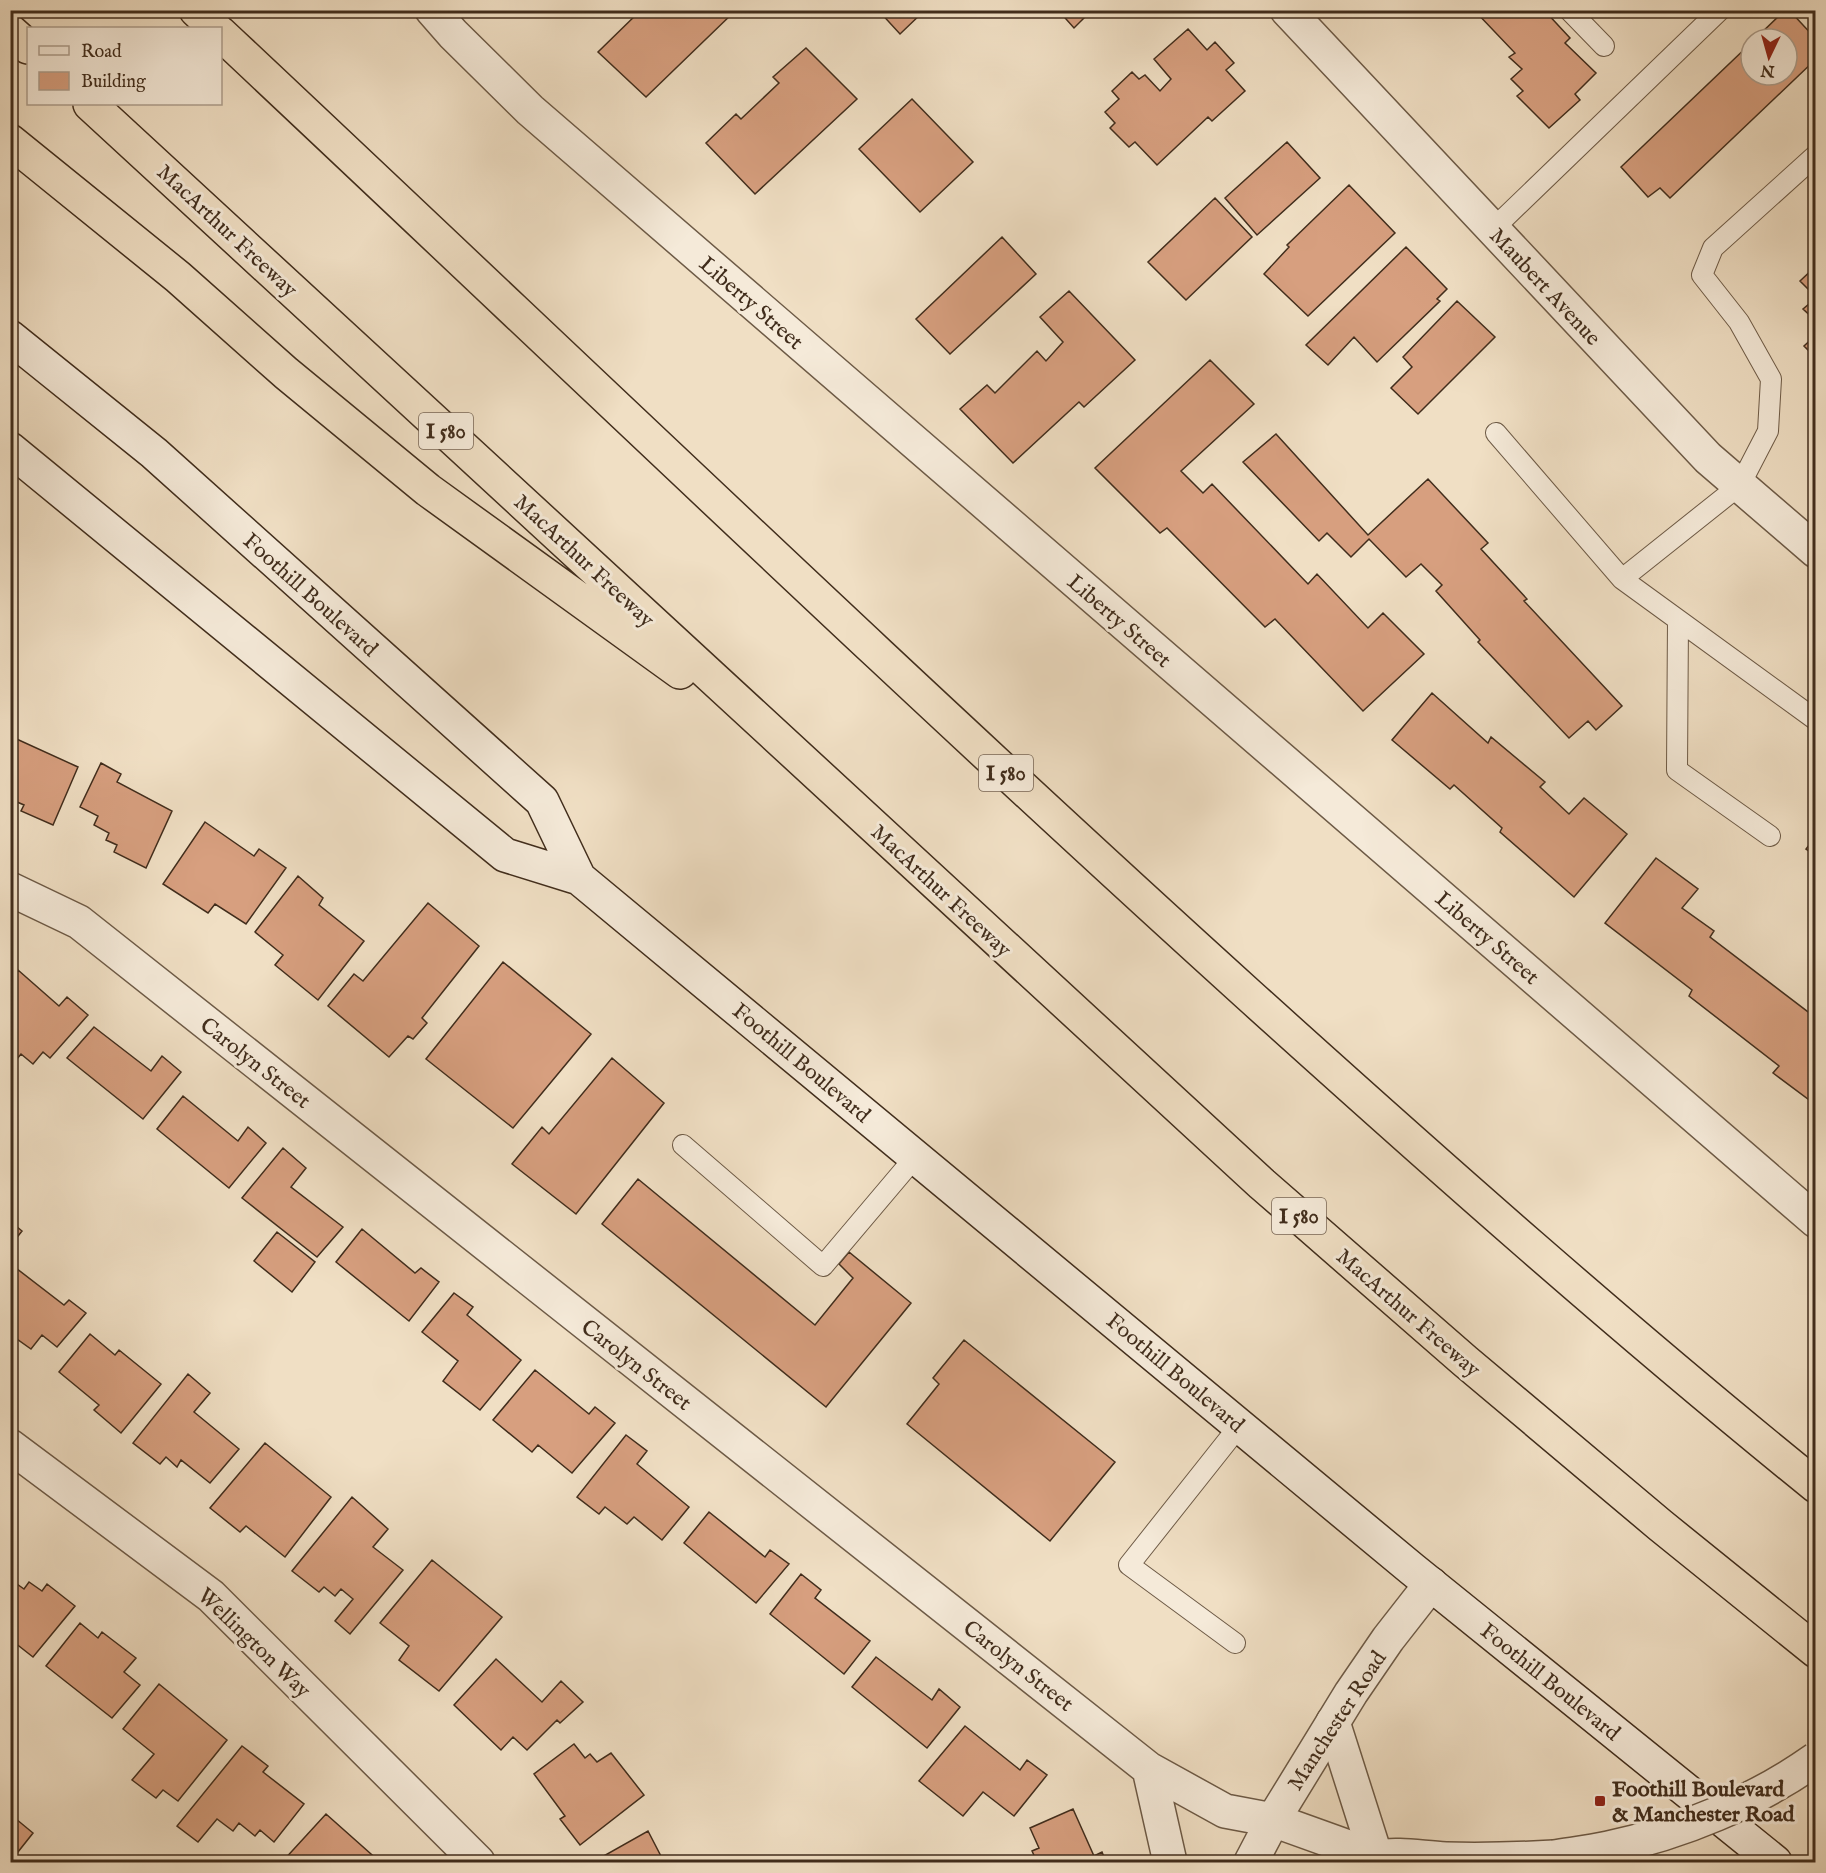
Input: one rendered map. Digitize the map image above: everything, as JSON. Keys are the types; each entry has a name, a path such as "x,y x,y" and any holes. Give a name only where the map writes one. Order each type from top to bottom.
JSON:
{"highway":[{"path":"196,10 215,27"},
{"path":"10,31 27,46"},
{"name":"I 580","path":"222,35 887,663 1146,902 1551,1263 1815,1486"},
{"name":"MacArthur Freeway","path":"91,105 207,209 800,760 1271,1192 1465,1361 1660,1525 1815,1651"},
{"path":"10,141 178,277 303,387 428,490 800,760"}],"street":[{"name":"Liberty Street","path":"432,10 530,110 1815,1221"},
{"name":"Maubert Avenue","path":"1296,14 1493,229 1708,458 1815,551"},
{"name":"Foothill Boulevard","path":"10,337 154,453 542,801 579,878"},
{"name":"Foothill Boulevard","path":"10,449 505,855 579,878 1431,1584 1774,1862"},
{"name":"Carolyn Street","path":"10,889 79,922 1149,1769 1225,1811 1273,1820 1372,1861"},
{"name":"Wellington Way","path":"10,1446 211,1596 478,1863"},
{"name":"Manchester Road","path":"1251,1863 1273,1820 1333,1722 1388,1639 1431,1584"},
{"path":"1333,1722 1372,1861 1390,1854 1446,1859 1503,1860 1554,1857 1608,1848 1669,1831 1712,1815 1761,1792 1815,1760"},
{"path":"1149,1769 1170,1863"}],"lane":[{"path":"1569,10 1604,46"},
{"path":"1493,229 1720,10"},
{"path":"1622,579 1740,485 1768,430 1771,379 1739,322 1702,275 1713,248 1815,154"},
{"path":"1496,433 1622,579 1815,720"},
{"path":"1678,620 1677,770 1770,836"},
{"path":"683,1145 823,1266 916,1156"},
{"path":"1235,1643 1129,1565 1240,1425"}],"building":[{"path":"641,10 736,10 646,97 598,52"},
{"path":"878,10 925,10 900,34"},
{"path":"1058,10 1092,10 1074,28"},
{"path":"1474,10 1544,10 1570,38 1565,43 1596,73 1575,94 1580,100 1549,128 1517,96 1523,91 1511,79 1522,69 1509,57 1515,53"},
{"path":"1785,10 1789,10 1816,39 1816,59 1799,75 1799,27 1767,27"},
{"path":"1188,29 1207,50 1215,42 1234,63 1226,70 1245,91 1212,121 1208,117 1157,165 1135,142 1129,147 1110,128 1115,123 1105,112 1119,99 1112,91 1132,72 1139,79 1145,75 1160,91 1171,79 1154,59"},
{"path":"806,48 857,99 755,194 706,143 736,114 741,119 779,83 773,77"},
{"path":"1739,54 1739,87 1787,87 1670,198 1660,188 1648,197 1621,167"},
{"path":"912,99 973,162 920,212 859,149"},
{"path":"1287,142 1320,178 1257,235 1225,198"},
{"path":"1349,185 1395,233 1308,316 1264,274 1289,247 1287,245"},
{"path":"1215,198 1252,237 1186,300 1148,262"},
{"path":"1002,237 1036,274 950,354 916,319"},
{"path":"1406,247 1447,289 1437,299 1440,301 1377,362 1354,337 1328,365 1306,345"},
{"path":"1816,266 1816,297 1800,281"},
{"path":"1069,291 1135,360 1084,407 1079,402 1013,463 960,409 987,385 995,393 1037,351 1046,361 1063,342 1040,317"},
{"path":"1816,298 1816,321 1803,309"},
{"path":"1457,301 1495,337 1418,414 1391,388 1412,367 1403,357"},
{"path":"1816,335 1816,358 1804,346"},
{"path":"1210,360 1254,404 1181,471 1203,493 1212,484 1308,584 1317,574 1368,628 1383,613 1424,654 1363,711 1275,619 1265,627 1167,528 1160,533 1095,468"},
{"path":"1276,434 1368,535 1428,479 1488,543 1481,549 1527,599 1524,601 1622,706 1596,730 1588,721 1569,738 1478,642 1480,640 1436,591 1442,585 1421,564 1406,577 1369,539 1351,557 1327,533 1319,541 1243,462"},
{"path":"1432,693 1488,743 1491,737 1545,782 1540,787 1569,814 1584,798 1627,834 1574,897 1500,832 1502,828 1454,785 1450,789 1392,740"},
{"path":"10,736 78,767 53,825 21,811 24,805 10,799"},
{"path":"101,763 121,774 117,782 172,811 146,868 114,852 117,845 106,840 109,833 94,825 98,816 80,807"},
{"path":"205,822 254,856 259,849 286,868 246,924 215,904 208,913 163,884"},
{"path":"1816,836 1816,856 1806,849"},
{"path":"1656,858 1698,889 1682,908 1714,931 1710,937 1816,1018 1811,1025 1816,1028 1816,1105 1773,1073 1779,1066 1689,996 1692,990 1605,923"},
{"path":"298,876 323,898 319,905 364,941 318,1000 275,965 283,955 255,932"},
{"path":"428,903 479,946 422,1018 427,1023 413,1039 408,1036 389,1057 328,1006 354,974 363,981"},
{"path":"503,962 591,1034 513,1128 426,1059"},
{"path":"18,970 59,1006 67,997 88,1015 50,1058 43,1052 33,1064 21,1054 17,1059 10,1054 10,976 12,977"},
{"path":"94,1027 151,1071 162,1056 181,1072 143,1119 67,1058"},
{"path":"612,1058 664,1103 576,1214 512,1164 542,1127 549,1134"},
{"path":"183,1096 238,1141 248,1127 266,1143 229,1188 157,1129"},
{"path":"283,1148 306,1168 291,1187 343,1227 317,1257 242,1198"},
{"path":"638,1179 815,1325 853,1278 839,1264 849,1252 911,1303 826,1407 602,1224"},
{"path":"10,1221 22,1231 10,1246"},
{"path":"362,1229 415,1273 421,1268 439,1282 409,1321 336,1262"},
{"path":"277,1232 315,1262 292,1292 254,1261"},
{"path":"12,1265 64,1305 69,1300 86,1313 57,1347 42,1335 31,1349 10,1334 10,1267"},
{"path":"454,1293 473,1307 467,1315 521,1360 480,1410 443,1381 458,1361 422,1332"},
{"path":"90,1334 115,1355 119,1350 161,1384 121,1433 94,1410 99,1405 59,1372"},
{"path":"964,1340 1115,1462 1050,1541 907,1424 939,1384 933,1378"},
{"path":"535,1370 589,1414 595,1407 615,1423 572,1473 538,1445 532,1452 493,1420"},
{"path":"188,1374 210,1393 194,1412 239,1449 210,1483 181,1460 177,1467 166,1457 160,1464 133,1443"},
{"path":"626,1435 647,1451 637,1464 689,1507 662,1540 634,1517 627,1524 605,1507 599,1514 577,1497"},
{"path":"265,1443 331,1497 285,1557 246,1526 240,1532 210,1508"},
{"path":"352,1497 388,1529 373,1547 403,1570 350,1634 335,1621 353,1599 341,1589 335,1596 324,1587 319,1592 292,1571"},
{"path":"709,1512 765,1557 770,1550 789,1564 756,1603 684,1543"},
{"path":"432,1560 502,1617 439,1691 399,1660 409,1646 380,1623"},
{"path":"801,1574 821,1590 815,1598 870,1641 844,1674 770,1614"},
{"path":"10,1579 24,1589 29,1582 42,1591 47,1584 75,1606 33,1657 10,1639"},
{"path":"80,1623 98,1638 102,1632 136,1658 124,1672 140,1685 112,1718 46,1666"},
{"path":"876,1657 932,1700 939,1689 960,1707 927,1748 852,1687"},
{"path":"496,1659 542,1702 561,1681 583,1702 560,1723 557,1720 527,1750 513,1737 501,1750 454,1705"},
{"path":"159,1684 227,1740 178,1801 163,1790 156,1798 132,1780 154,1754 123,1729"},
{"path":"965,1726 1020,1770 1027,1760 1047,1775 1014,1816 983,1792 963,1816 919,1781"},
{"path":"574,1744 585,1758 590,1754 597,1762 611,1753 644,1795 580,1845 560,1819 565,1816 534,1774"},
{"path":"242,1746 268,1766 263,1772 304,1804 274,1842 260,1830 255,1836 239,1823 233,1831 217,1819 198,1842 177,1826"},
{"path":"1073,1809 1094,1856 1102,1852 1106,1862 1037,1862 1032,1851 1039,1848 1030,1828"},
{"path":"10,1814 33,1833 10,1862"},
{"path":"326,1814 380,1862 282,1862"},
{"path":"648,1831 664,1862 593,1862"}],"place":[{"name":"Foothill Boulevard & Manchester Road","path":"1600,1801"}]}
